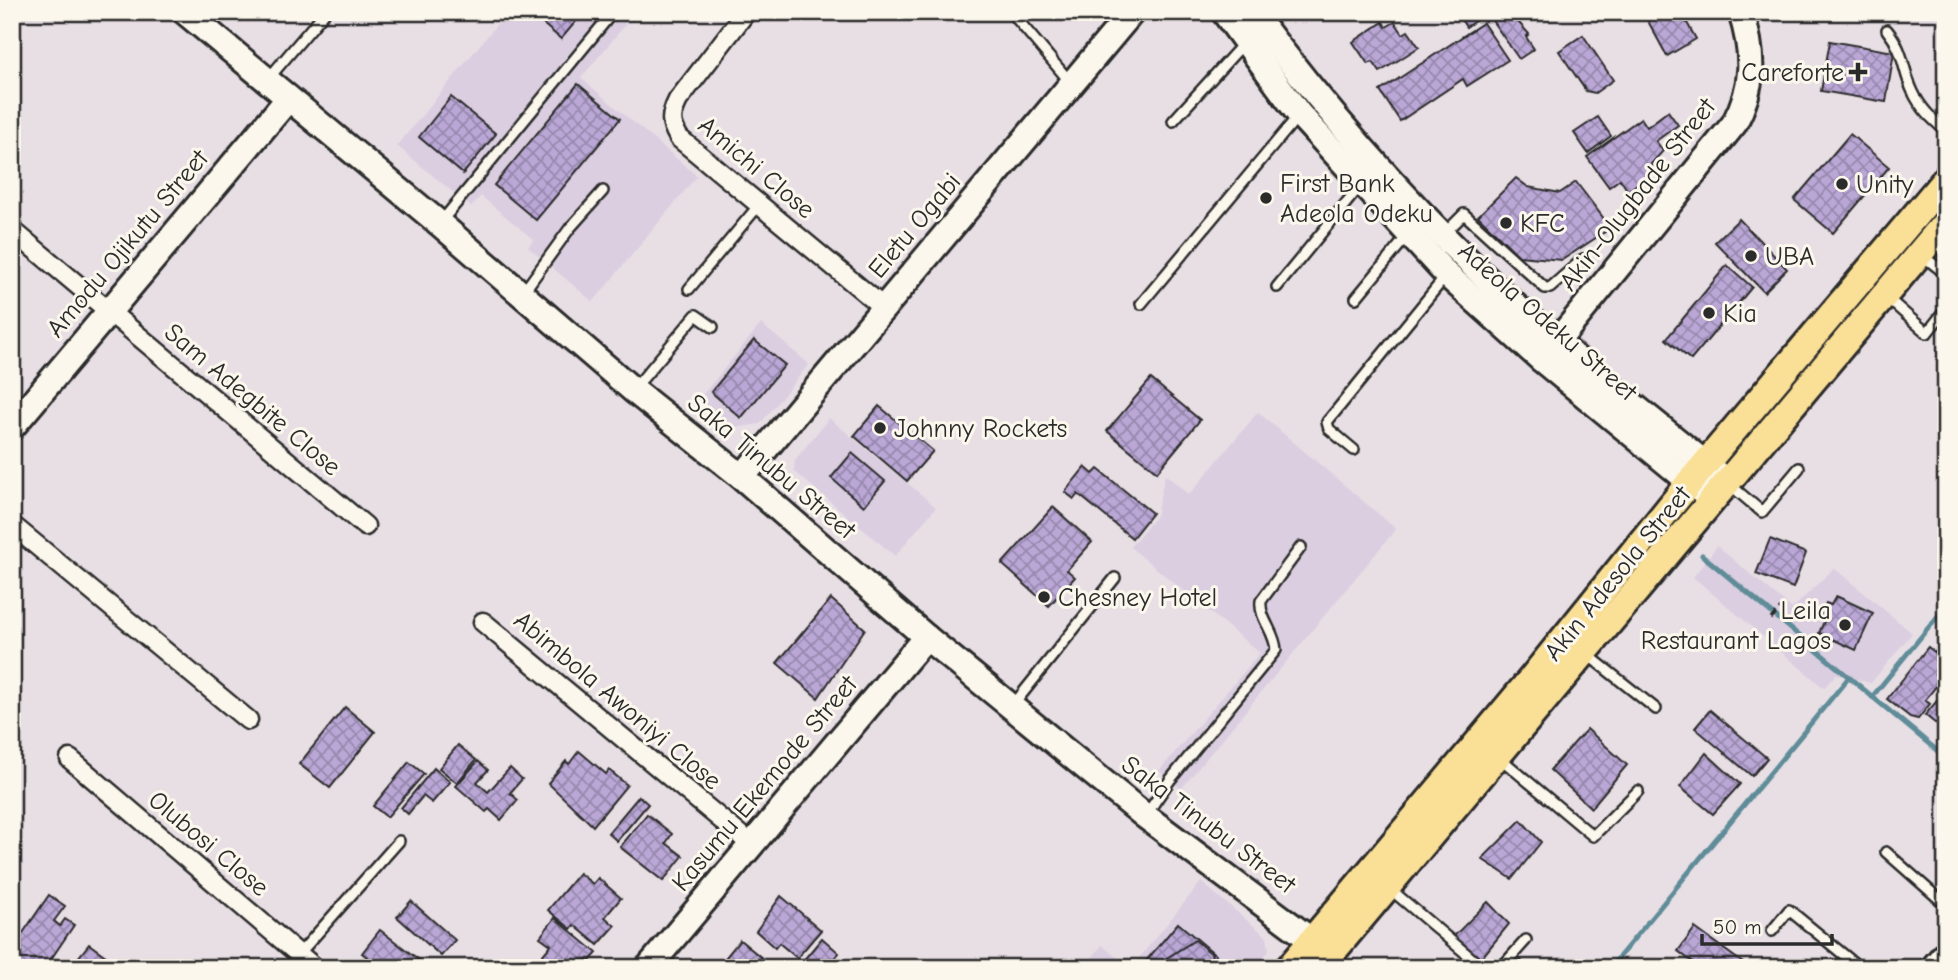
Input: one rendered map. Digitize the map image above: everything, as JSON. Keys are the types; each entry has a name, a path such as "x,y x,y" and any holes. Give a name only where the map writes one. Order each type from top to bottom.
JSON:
{"main road":[{"name":"Akin Adesola Street","path":"1320,954 1532,678 1698,473 1946,179"},
{"name":"Akin Adesola Street","path":"1289,968 1320,954 1388,886 1884,295 1936,238"}],"street":[{"name":"Saka Tinubu Street","path":"185,12 440,224 633,390 742,477 926,637 1320,954"},
{"name":"Amichi Close","path":"746,12 678,100 671,115 671,125 679,138 884,308"},
{"name":"Eletu Ogabi","path":"742,477 1132,12"},
{"name":"Adeola Odeku Street","path":"1224,12 1299,114 1447,275 1542,360 1720,491"},
{"name":"Adeola Odeku Street","path":"1252,12 1317,99 1379,171 1493,286 1558,341 1698,473"},
{"name":"Akin-Olugbade Street","path":"1542,360 1734,124 1747,100 1751,50 1741,12"},
{"name":"Amodu Ojikutu Street","path":"12,427 288,99"},
{"name":"Sam Adegbite Close","path":"12,230 365,526"},
{"path":"12,525 248,720"},
{"name":"Abimbola Awoniyi Close","path":"483,622 752,845"},
{"name":"Kasumu Ekemode Street","path":"648,968 926,637"},
{"name":"Olubosi Close","path":"70,759 315,968"},
{"path":"1933,968 1946,953"}],"lane":[{"path":"267,80 325,12"},
{"path":"440,224 613,12"},
{"path":"1011,12 1072,84"},
{"path":"1887,30 1900,46 1912,90 1924,112 1946,131"},
{"path":"1173,121 1245,42"},
{"path":"1141,304 1299,114"},
{"path":"1277,287 1361,184"},
{"path":"522,294 603,191"},
{"path":"690,289 759,205"},
{"path":"1443,236 1464,214 1545,288 1550,288 1583,259"},
{"path":"1356,298 1409,234"},
{"path":"1936,238 1946,274"},
{"path":"1354,450 1329,429 1327,422 1447,275"},
{"path":"1884,295 1927,333 1946,309"},
{"path":"633,390 696,315 713,327"},
{"path":"1720,491 1762,512 1799,468"},
{"path":"1146,816 1170,780 1276,649 1275,635 1260,611 1261,601 1301,547"},
{"path":"1012,706 1115,578"},
{"path":"1584,651 1656,709"},
{"path":"1499,756 1593,836 1638,792"},
{"path":"299,954 399,841"},
{"path":"1886,852 1946,905"},
{"path":"1388,886 1483,968"},
{"path":"1772,931 1789,910 1860,968"},
{"path":"1501,968 1526,940"}],"path":[{"path":"1772,618 1780,609"}],"shaded area":[{"path":"507,12 636,12 581,78 697,176 593,302 528,247 534,240 481,196 471,207 397,146"},
{"path":"761,324 809,364 760,424 734,428 699,399"},
{"path":"1258,412 1396,529 1181,789 1159,771 1260,653 1130,547 1156,516 1165,474 1189,495"},
{"path":"829,418 936,507 895,556 794,471 795,460"},
{"path":"1717,546 1792,609 1834,568 1912,633 1871,683 1836,674 1824,688 1693,577"},
{"path":"1201,882 1267,937 1269,951 1255,968 1131,968"},
{"path":"1102,945 1129,968 1084,968"}],"building":[{"path":"529,12 584,12 561,39"},
{"path":"1456,12 1475,12 1479,18 1466,27"},
{"path":"1486,12 1513,12 1511,14 1529,34 1526,37 1534,49 1519,59"},
{"path":"1643,12 1681,12 1696,39 1667,56"},
{"path":"1383,22 1386,27 1395,22 1403,34 1408,31 1419,47 1380,72 1373,62 1368,64 1353,42"},
{"path":"1483,23 1508,60 1467,86 1463,79 1400,121 1380,91"},
{"path":"1583,35 1613,80 1595,93 1586,91 1559,51"},
{"name":"Careforte","path":"1830,41 1894,52 1886,102 1821,91"},
{"path":"578,84 620,119 536,220 494,185"},
{"path":"451,97 496,134 463,174 419,137"},
{"path":"1668,111 1678,125 1656,141 1663,151 1651,164 1656,170 1628,191 1620,179 1609,187 1587,157 1641,118 1647,127"},
{"path":"1598,117 1611,136 1588,153 1574,133"},
{"name":"Unity","path":"1850,134 1889,167 1833,233 1794,200"},
{"path":"1516,178 1528,187 1560,193 1576,182 1611,228 1562,260 1519,256 1478,216"},
{"name":"UBA","path":"1739,219 1787,269 1764,292 1715,242"},
{"name":"Kia","path":"1727,265 1752,287 1691,360 1666,339"},
{"path":"754,340 785,365 741,418 711,392"},
{"path":"1151,379 1200,420 1157,472 1107,431"},
{"path":"879,406 933,451 907,481 854,436"},
{"path":"852,453 885,481 864,506 831,478"},
{"path":"1085,467 1093,474 1098,469 1152,513 1132,538 1078,494 1074,499 1065,492"},
{"path":"1053,507 1092,542 1067,570 1075,577 1049,606 1002,564"},
{"path":"1770,539 1806,553 1793,588 1756,574"},
{"name":"Leila Restaurant Lagos","path":"1836,596 1873,613 1856,650 1819,633 1826,617 1821,615 1826,603 1831,605"},
{"path":"831,599 865,629 818,698 777,663"},
{"path":"1928,647 1946,661 1946,674 1925,700 1930,704 1918,719 1910,717 1887,699"},
{"path":"1946,690 1946,732 1925,715"},
{"path":"345,707 375,732 330,788 299,764"},
{"path":"1710,710 1767,758 1752,776 1695,728"},
{"path":"1587,729 1627,765 1591,808 1550,770"},
{"path":"458,745 476,760 457,783 439,768"},
{"path":"579,751 606,774 609,770 627,785 593,826 548,783 566,761 569,764"},
{"path":"1706,753 1740,784 1713,814 1680,787"},
{"path":"478,761 488,770 477,782 488,792 510,768 522,779 510,793 518,800 501,820 489,809 486,812 456,786"},
{"path":"409,762 424,774 387,817 373,806"},
{"path":"434,768 450,782 432,803 423,796 408,814 401,808"},
{"path":"639,796 648,804 617,841 608,833"},
{"path":"647,814 672,834 666,843 683,856 663,881 620,847"},
{"path":"1521,820 1541,842 1512,879 1482,859"},
{"path":"579,873 593,884 598,878 621,898 605,917 615,926 598,945 574,925 571,929 548,910"},
{"path":"49,895 65,906 54,921 60,926 65,919 74,925 45,968 12,968 12,949"},
{"path":"781,896 821,930 797,958 779,943 775,948 756,931"},
{"path":"411,901 455,940 441,956 397,917"},
{"path":"1488,902 1509,924 1480,960 1450,940"},
{"path":"555,918 597,953 589,962 586,959 579,967 577,965 574,968 532,968 551,945 540,937"},
{"path":"1178,923 1216,955 1211,968 1140,968"},
{"path":"1695,928 1743,963 1740,968 1700,968 1678,951"},
{"path":"380,930 423,963 419,968 381,968 362,953"},
{"path":"822,938 839,953 826,968 797,968"},
{"path":"740,940 774,968 717,968"},
{"path":"1195,940 1212,954 1207,968 1151,968"},
{"path":"89,944 107,957 98,968 70,968"},
{"path":"1518,957 1528,968 1507,968"},
{"path":"1101,960 1110,968 1095,968"}],"waterway":[{"path":"1702,555 1946,758"},
{"path":"1872,697 1946,606"},
{"path":"1610,968 1849,677"}],"place":[{"name":"Careforte","path":"1858,72"},
{"name":"Unity","path":"1842,184"},
{"name":"First Bank Adeola Odeku","path":"1266,198"},
{"name":"KFC","path":"1506,223"},
{"name":"UBA","path":"1751,256"},
{"name":"Kia","path":"1709,313"},
{"name":"Johnny Rockets","path":"880,428"},
{"name":"Chesney Hotel","path":"1044,597"},
{"name":"Leila Restaurant Lagos","path":"1845,625"}]}
